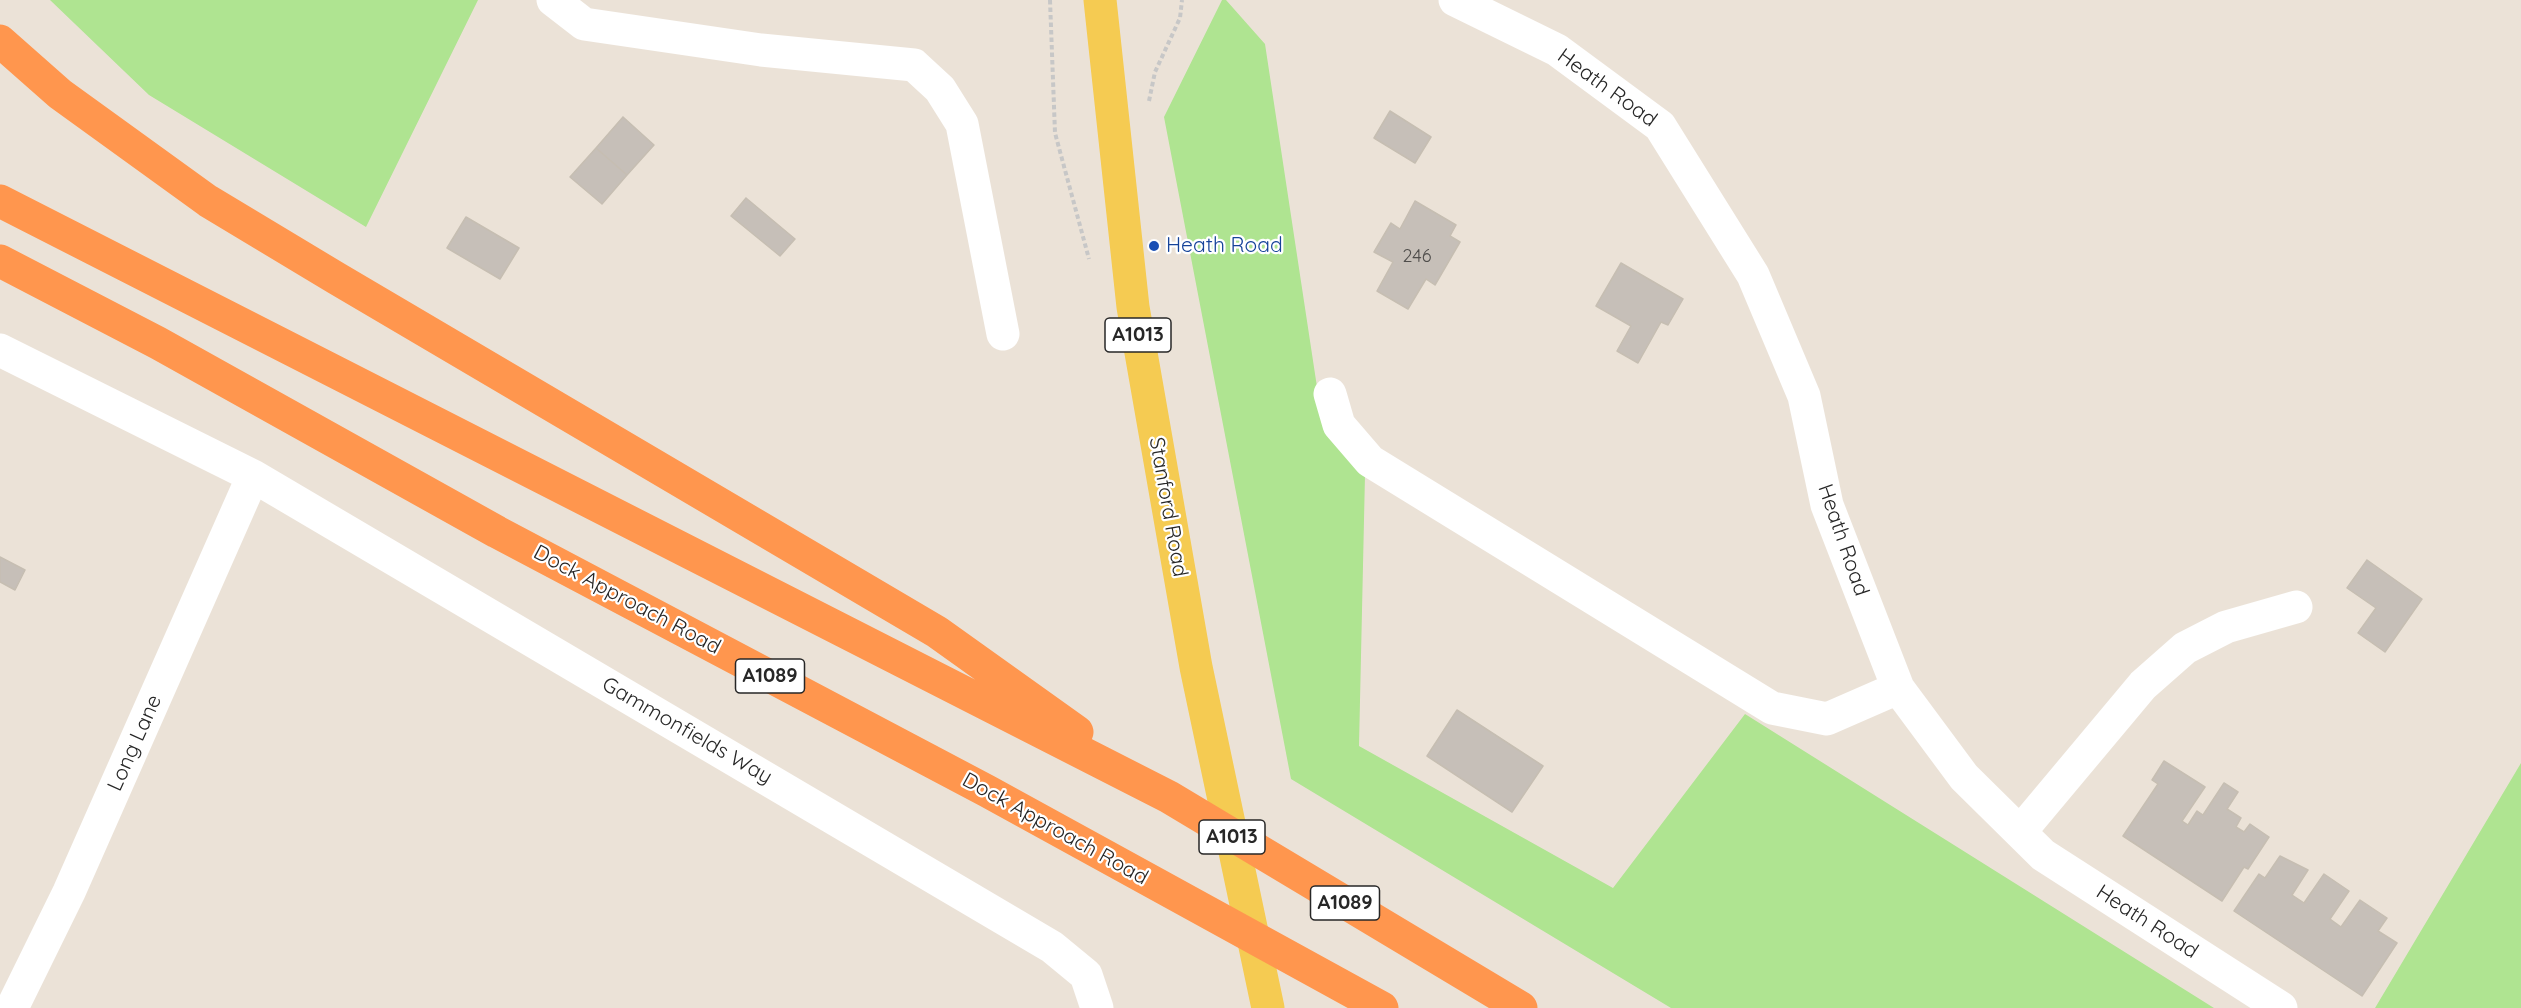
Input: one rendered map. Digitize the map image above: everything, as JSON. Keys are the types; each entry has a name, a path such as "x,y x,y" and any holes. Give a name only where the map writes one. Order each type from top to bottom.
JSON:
{"highway":[{"path":"0,41 60,94 208,201 937,632 1169,797"},
{"path":"0,201 1169,797"},
{"path":"0,261 158,343"},
{"path":"0,270 158,343"},
{"name":"Dock Approach Road","path":"158,343 497,532 987,791 1382,1008"},
{"name":"A1089","path":"1169,797 1521,1008"}],"main road":[{"name":"Stanford Road","path":"1100,0 1133,308 1196,667 1268,1008"}],"street":[{"path":"553,0 584,24 761,51 914,65 940,89 962,124 1003,334"},
{"name":"Heath Road","path":"1455,0 1557,50 1660,126 1753,275 1804,396 1827,505 1898,688 1964,777 2043,855 2281,1008"},
{"name":"Gammonfields Way","path":"0,350 253,476 1052,947 1086,975 1097,1008"},
{"path":"1330,394 1339,425 1370,461 1772,708 1827,719 1898,688"},
{"name":"Long Lane","path":"12,1008 69,892 253,476"},
{"path":"2020,832 2143,685 2185,648 2226,627 2296,607"}],"path":[{"path":"1148,105 1155,72 1180,18 1182,0"}],"green space":[{"path":"50,0 478,0 366,227 149,95"},
{"path":"1222,0 1226,0 1265,44 1322,420 1365,475 1359,746 1613,888 1745,714 2214,1008 1671,1008 1291,779 1164,117"},
{"path":"2521,763 2521,1008 2375,1008"}],"building":[{"path":"1390,111 1431,137 1415,163 1374,138"},
{"path":"623,117 654,145 627,175 596,148"},
{"path":"596,148 627,175 602,204 570,177"},
{"path":"746,198 795,239 780,256 731,216"},
{"path":"1415,201 1456,225 1450,236 1460,242 1435,285 1426,279 1408,309 1377,291 1393,262 1374,252 1391,223 1400,229"},
{"path":"466,217 519,248 500,279 447,248"},
{"path":"1621,263 1683,299 1668,325 1661,322 1638,363 1617,351 1631,326 1596,306"},
{"path":"0,557 25,570 15,590 0,582"},
{"path":"2367,560 2422,599 2385,652 2358,633 2376,608 2347,588"},
{"path":"1457,710 1543,766 1512,812 1427,756"},
{"path":"2164,761 2205,787 2182,821 2188,825 2197,811 2203,815 2224,783 2238,792 2227,809 2241,818 2236,827 2244,832 2250,824 2269,837 2248,869 2244,867 2222,901 2123,836 2158,784 2152,780"},
{"path":"2280,856 2308,870 2292,895 2304,903 2324,874 2349,891 2330,919 2341,927 2360,900 2387,918 2378,931 2397,943 2362,996 2234,911 2259,874 2265,878"}],"place":[{"name":"Heath Road","path":"1154,246"}]}
